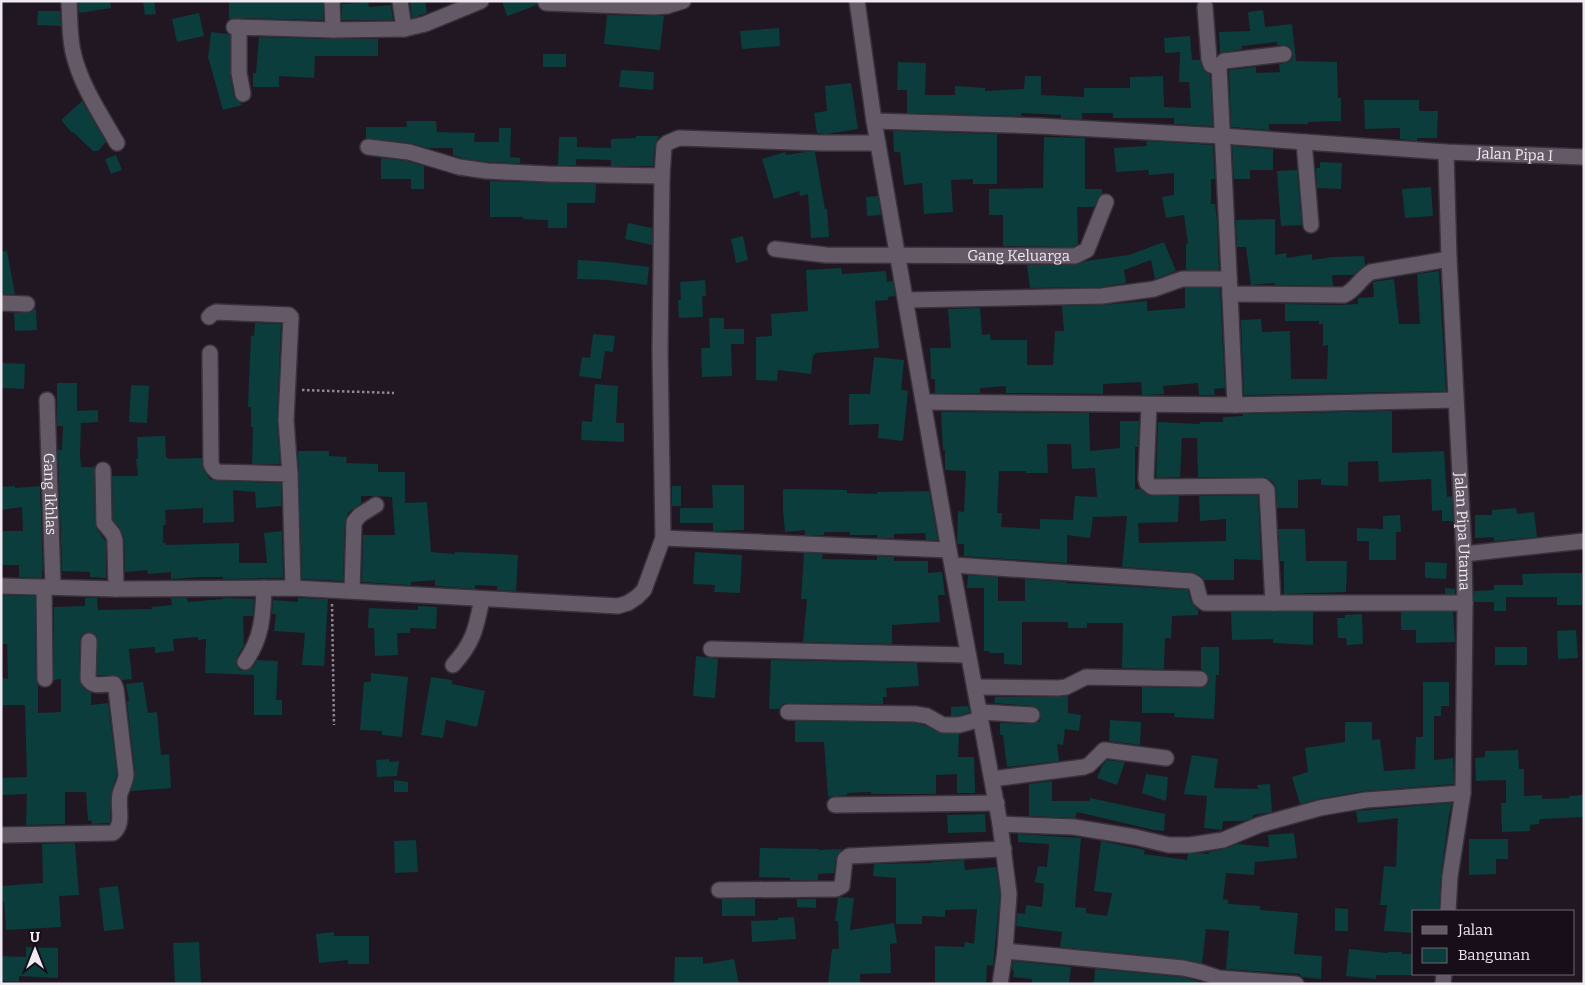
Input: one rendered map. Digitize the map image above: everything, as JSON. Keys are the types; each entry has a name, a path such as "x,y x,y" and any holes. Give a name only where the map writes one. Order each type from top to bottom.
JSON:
{"street":[{"path":"69,1 73,54 78,69 83,83 117,143"},
{"path":"332,1 333,30"},
{"path":"400,1 404,29"},
{"path":"243,94 238,73 237,27 333,30 404,29 425,24 481,1"},
{"path":"546,3 654,7 667,6 682,1"},
{"path":"857,1 874,121 897,255 1004,849 1009,894 1005,951 1000,984"},
{"path":"1205,7 1209,59 1211,65 1218,67"},
{"path":"1235,405 1218,67 1224,61 1284,54"},
{"name":"Jalan Pipa I","path":"874,121 1038,126 1222,136 1446,152 1584,157"},
{"path":"1,586 116,589 293,588 618,606 628,603 644,590 663,538 660,351 664,146 679,138 878,143"},
{"path":"1304,142 1311,225"},
{"path":"368,147 409,152 459,167 487,172 662,176"},
{"name":"Jalan Pipa Utama","path":"1446,152 1449,259 1465,603 1463,793 1450,876 1448,910"},
{"name":"Gang Keluarga","path":"775,249 826,255 1075,256 1087,250 1106,202"},
{"path":"906,300 1102,296 1154,290 1182,279 1230,287 1344,295 1351,292 1371,272 1449,259"},
{"path":"1,303 27,304"},
{"path":"209,317 216,312 290,316 286,420 290,474 293,588"},
{"path":"210,353 211,464 213,468 217,472 290,474"},
{"name":"Gang Ikhlas","path":"45,679 48,587 47,400"},
{"path":"924,402 1235,405 1456,400"},
{"path":"1149,405 1146,478 1147,483 1152,487 1262,486 1265,488 1267,493 1273,603"},
{"path":"103,470 104,523 113,534 115,540 116,589"},
{"path":"352,591 354,522 360,515 376,505"},
{"path":"663,538 949,550"},
{"path":"1464,554 1584,541"},
{"path":"953,565 1191,581 1196,584 1200,599 1204,603 1465,603"},
{"path":"245,662 253,652 257,641 262,621 264,588"},
{"path":"453,664 472,641 482,599"},
{"path":"1,835 113,833 118,827 120,794 126,780 126,774 116,689 114,684 95,685 90,683 88,679 90,641"},
{"path":"710,649 968,655"},
{"path":"975,688 1058,688 1066,687 1086,677 1200,679"},
{"path":"788,712 915,714 927,716 943,725 959,725 980,716 1032,715"},
{"path":"992,779 1084,767 1104,750 1108,749 1166,758"},
{"path":"1000,824 1074,827 1135,837 1169,845 1190,845 1223,840 1259,825 1320,808 1366,800 1463,793"},
{"path":"835,805 996,803"},
{"path":"718,890 836,889 842,886 845,859 849,856 1004,849"},
{"path":"1005,951 1183,968 1201,972 1218,981 1296,984"}],"path":[{"path":"288,390 394,394"},
{"path":"332,590 334,725"}],"building":[{"path":"78,1 110,1 111,8 79,13"},
{"path":"143,1 154,1 156,14 145,15"},
{"path":"229,1 323,1 323,20 229,19"},
{"path":"410,1 425,1 427,13 412,18"},
{"path":"502,1 537,1 537,5 507,16"},
{"path":"368,2 369,7 391,5 393,20 342,20 342,4"},
{"path":"1263,10 1265,27 1292,24 1296,61 1337,62 1338,98 1341,98 1341,121 1308,122 1308,124 1269,124 1269,130 1231,127 1229,70 1256,67 1256,73 1280,72 1279,64 1289,62 1293,57 1291,48 1287,45 1277,45 1277,42 1242,46 1242,49 1220,53 1219,32 1250,31 1248,12"},
{"path":"38,11 60,11 61,26 37,25"},
{"path":"199,13 204,36 177,42 172,19"},
{"path":"607,15 664,16 660,50 604,44"},
{"path":"779,28 780,46 742,49 740,31"},
{"path":"211,32 230,35 230,75 234,96 242,105 223,110 208,59"},
{"path":"1190,36 1192,60 1200,60 1204,71 1210,74 1213,126 1174,124 1174,118 1113,118 1113,113 1082,113 1082,119 1061,118 1061,115 1021,113 1021,116 907,113 907,90 897,90 898,62 926,63 925,95 955,95 955,86 985,88 985,91 1024,89 1025,76 1041,76 1041,95 1084,97 1084,88 1130,88 1130,77 1163,76 1164,107 1191,108 1189,82 1179,82 1180,52 1165,53 1164,38"},
{"path":"259,37 378,39 378,56 315,56 314,78 279,76 279,87 253,87 253,73 256,73"},
{"path":"543,54 566,54 566,67 543,67"},
{"path":"621,70 654,72 653,90 619,87"},
{"path":"851,83 858,129 826,134 817,133 814,113 827,111 825,86"},
{"path":"1364,100 1419,100 1419,111 1438,111 1437,138 1417,138 1417,141 1400,139 1400,128 1365,129"},
{"path":"82,101 106,142 98,151 93,151 72,133 61,120"},
{"path":"406,121 436,121 437,132 475,133 474,142 499,142 499,128 511,128 510,157 520,158 520,163 488,162 461,158 453,155 453,148 428,148 410,143 366,138 366,127 407,127"},
{"path":"893,131 997,134 997,184 973,184 973,179 951,180 953,212 924,214 922,183 904,185 900,152 894,152"},
{"path":"636,136 659,136 655,145 653,166 611,166 611,160 576,159 576,165 558,165 559,137 577,137 577,147 611,148 611,139 636,138"},
{"path":"1044,137 1085,138 1085,189 1102,189 1102,194 1094,207 1077,207 1078,244 1073,247 1003,246 1003,215 989,215 989,189 1043,188"},
{"path":"1146,142 1213,145 1215,179 1211,179 1211,204 1215,204 1217,220 1219,270 1186,270 1186,244 1188,244 1184,215 1166,218 1162,197 1174,195 1174,173 1149,175 1148,170 1116,172 1114,148 1147,146"},
{"path":"1232,146 1273,149 1273,170 1250,170 1250,179 1234,179"},
{"path":"785,152 786,155 815,152 825,209 827,209 829,237 811,238 808,194 800,196 799,191 774,199 762,159"},
{"path":"116,155 122,170 111,174 105,159"},
{"path":"381,158 407,161 424,166 424,189 411,189 411,179 381,179"},
{"path":"1320,162 1342,163 1341,189 1317,188 1316,168 1320,168"},
{"path":"1297,170 1302,225 1281,226 1277,171"},
{"path":"490,181 596,184 595,203 567,203 567,228 548,228 548,220 523,219 523,217 490,217"},
{"path":"1431,187 1433,216 1405,218 1402,189"},
{"path":"878,196 881,215 867,216 866,197"},
{"path":"1275,219 1275,255 1286,253 1287,258 1312,254 1312,260 1364,256 1365,265 1353,275 1332,275 1333,286 1275,285 1275,283 1251,285 1246,247 1237,247 1236,220"},
{"path":"628,223 652,228 652,245 625,239"},
{"path":"743,236 748,260 736,263 731,239"},
{"path":"1164,242 1176,271 1155,279 1151,260 1124,270 1126,283 1101,287 1030,288 1027,265 1075,265 1086,261 1129,255"},
{"path":"7,251 15,294 1,294 1,252"},
{"path":"578,260 649,267 647,285 608,280 577,279"},
{"path":"841,268 842,274 886,271 887,282 893,281 895,296 888,297 888,300 875,301 879,348 815,353 813,355 811,374 778,370 777,381 756,380 756,337 772,336 771,314 808,311 806,270"},
{"path":"1439,271 1446,391 1244,395 1241,320 1261,319 1262,332 1290,331 1291,379 1327,379 1328,345 1323,346 1323,324 1319,324 1319,321 1285,321 1285,304 1358,304 1358,298 1374,297 1373,282 1394,279 1399,324 1420,324 1417,274"},
{"path":"705,280 706,296 702,296 703,317 679,318 680,282"},
{"path":"1185,288 1220,288 1225,388 1214,389 1215,395 1199,395 1198,383 1163,386 1164,394 1142,395 1141,382 1103,384 1103,394 1006,393 1006,386 980,388 980,393 935,393 935,379 931,379 930,348 951,348 948,309 980,308 982,335 990,334 991,340 1027,340 1027,365 1053,365 1055,331 1064,331 1062,306 1147,301 1147,311 1185,308"},
{"path":"35,309 37,330 15,331 14,313 27,313"},
{"path":"709,318 724,318 724,329 744,329 744,344 731,344 732,376 702,377 701,348 710,348"},
{"path":"255,323 281,324 277,420 280,464 252,464 253,427 251,427 251,407 248,407 251,336 254,336"},
{"path":"593,334 615,336 613,352 605,351 601,379 579,376 582,357 590,358"},
{"path":"874,357 904,360 901,390 908,391 903,441 878,438 879,424 849,425 849,394 870,394"},
{"path":"2,363 25,364 24,389 2,388"},
{"path":"57,383 77,383 77,411 98,410 98,422 81,423 80,454 81,467 94,467 95,523 106,542 106,578 90,577 90,572 62,571 58,450 62,450 63,426 57,426"},
{"path":"595,384 618,386 616,423 624,423 624,442 581,440 582,421 592,422"},
{"path":"131,385 149,386 147,423 129,422"},
{"path":"1392,411 1392,453 1444,451 1447,497 1452,496 1453,521 1442,521 1442,510 1432,511 1431,479 1379,482 1378,461 1348,462 1348,486 1321,485 1321,479 1298,480 1298,508 1277,508 1274,483 1266,477 1198,477 1197,438 1182,438 1180,477 1156,478 1158,422 1200,424 1200,422 1223,422 1223,417 1243,416 1243,414"},
{"path":"941,412 1089,413 1090,451 1120,448 1120,421 1139,421 1138,447 1135,447 1135,489 1140,489 1152,496 1179,496 1178,522 1138,523 1139,543 1226,541 1226,519 1200,521 1199,496 1258,495 1261,560 1234,559 1234,580 1204,580 1201,576 1192,572 1122,567 1127,516 1093,517 1090,538 1067,535 1067,563 964,556 964,544 957,543 958,511 964,512 966,471 945,470 945,450 943,450","holes":["1047,444 1071,444 1072,469 1095,468 1097,497 1075,496 1073,520 1040,519 1040,529 1001,527 1002,513 997,513 999,471 1048,473"]},
{"path":"165,436 166,457 168,459 202,458 202,465 210,479 216,481 281,483 281,506 256,508 255,492 233,490 234,522 203,523 203,508 165,510 166,525 163,525 163,543 166,543 166,545 239,543 239,563 267,563 264,533 282,531 283,578 223,579 223,577 200,577 171,579 171,572 148,574 147,570 125,572 124,537 120,528 113,520 112,476 138,476 136,459 138,459 137,437"},
{"path":"298,451 329,451 329,456 347,457 346,463 378,464 378,472 405,472 405,503 427,502 431,552 518,555 516,591 497,590 497,586 475,585 475,589 435,586 435,580 411,582 411,585 362,582 363,535 395,535 392,497 376,496 361,496 361,503 348,513 345,522 343,581 302,579"},
{"path":"712,485 744,485 744,530 713,531 713,523 680,523 680,508 713,508"},
{"path":"15,486 15,488 40,486 42,578 19,577 19,565 1,565 1,531 23,531 22,507 1,510 1,487"},
{"path":"672,486 681,486 681,506 672,506"},
{"path":"783,489 847,490 847,493 877,494 877,492 929,491 938,540 926,540 925,533 894,534 894,538 877,538 877,535 850,535 850,532 824,532 824,535 805,535 805,530 785,532"},
{"path":"1516,508 1517,514 1534,512 1537,537 1494,541 1494,537 1475,538 1475,515 1492,515 1492,510"},
{"path":"1400,515 1401,532 1396,532 1396,560 1369,560 1369,541 1357,541 1357,528 1383,529 1383,516"},
{"path":"1278,529 1305,529 1306,561 1347,561 1346,592 1284,594 1284,561 1280,561"},
{"path":"695,552 742,555 740,593 714,592 715,585 693,584"},
{"path":"804,553 823,554 822,559 877,560 877,556 894,557 894,561 928,561 928,573 942,572 945,595 938,595 940,622 892,625 892,644 803,642 807,599 801,599"},
{"path":"1425,562 1447,563 1446,579 1425,578"},
{"path":"1582,573 1582,605 1557,605 1557,597 1506,597 1506,611 1494,611 1494,602 1474,602 1474,591 1494,590 1494,585 1523,585 1522,574"},
{"path":"968,575 998,577 998,601 1025,601 1025,579 1188,590 1191,602 1198,610 1198,615 1172,616 1171,638 1165,638 1164,669 1122,668 1123,623 1087,623 1087,628 1068,628 1068,622 1022,622 1022,665 1004,664 1004,653 984,651 984,588 967,588"},
{"path":"1445,588 1455,589 1455,594 1445,594"},
{"path":"1,595 35,596 38,713 61,712 61,679 54,680 54,607 85,606 85,598 97,598 98,610 152,609 151,607 172,605 171,598 187,598 188,602 223,598 254,599 253,616 243,616 244,645 237,657 237,666 240,670 245,671 253,667 257,660 278,661 276,700 282,700 282,715 254,715 254,675 205,673 206,639 198,640 198,637 173,639 174,651 155,653 155,647 129,649 132,679 122,680 119,676 114,675 97,675 97,637 93,633 85,633 81,636 80,641 79,679 83,688 91,693 91,705 108,703 117,774 111,793 110,822 92,824 91,820 88,821 86,792 65,792 65,824 26,825 27,794 1,795 1,778 27,777 25,705 1,705 1,678 8,679 7,644 1,644"},
{"path":"298,598 328,599 324,666 302,665 305,633 274,631 276,614 272,614 273,600 298,602"},
{"path":"418,606 437,607 436,629 410,628 410,633 397,633 398,655 375,656 374,628 368,628 369,608 418,610"},
{"path":"1231,612 1313,612 1313,645 1273,643 1273,639 1232,640"},
{"path":"1401,612 1453,612 1455,642 1416,643 1416,630 1401,630"},
{"path":"1362,614 1363,644 1347,645 1346,638 1338,638 1337,618 1345,618 1345,615"},
{"path":"1576,630 1578,658 1558,659 1557,631"},
{"path":"1201,647 1219,647 1219,675 1216,675 1214,719 1174,717 1175,713 1142,713 1142,687 1200,688 1208,684 1208,675 1201,670"},
{"path":"1495,647 1527,647 1527,665 1495,665"},
{"path":"696,656 718,659 715,698 693,696"},
{"path":"771,660 917,663 919,686 886,688 887,697 883,697 883,704 788,703 783,704 779,709 769,709"},
{"path":"371,673 408,677 402,737 382,735 382,731 360,730 364,682 371,682"},
{"path":"431,677 452,680 452,684 485,691 477,727 446,720 443,738 421,735"},
{"path":"143,682 148,713 157,712 161,755 169,754 171,788 131,791 135,773 126,684"},
{"path":"1423,682 1449,682 1449,706 1441,706 1441,716 1434,716 1434,760 1453,758 1454,784 1364,791 1300,804 1292,777 1308,772 1305,748 1345,742 1345,722 1372,722 1372,740 1380,739 1384,771 1415,769 1416,737 1423,737"},
{"path":"1068,696 1068,713 1081,715 1079,731 1065,729 1063,745 1057,744 1059,761 1007,767 1003,735 1000,735 1000,723 1032,724 1040,721 1041,715 1040,710 1033,706 994,703 995,697"},
{"path":"968,706 970,712 951,716 951,707"},
{"path":"1110,720 1141,722 1140,745 1109,741"},
{"path":"795,721 914,723 924,725 943,734 959,734 958,757 974,757 975,793 957,793 957,774 936,775 936,794 871,794 871,792 847,793 847,795 828,797 824,742 795,742"},
{"path":"1518,750 1519,769 1524,769 1524,796 1542,795 1542,799 1569,798 1569,796 1584,795 1584,817 1542,819 1539,820 1539,824 1530,825 1530,831 1502,832 1501,803 1506,803 1506,780 1476,781 1475,758 1485,757 1485,751"},
{"path":"1192,755 1218,759 1214,788 1258,789 1257,785 1270,784 1272,812 1253,815 1253,818 1243,821 1223,821 1222,830 1204,828 1207,796 1184,794"},
{"path":"389,759 389,762 399,761 397,776 377,777 376,760"},
{"path":"1107,760 1125,762 1117,785 1097,778"},
{"path":"1146,774 1168,777 1166,801 1142,793"},
{"path":"394,780 408,782 408,792 394,792"},
{"path":"1052,781 1052,801 1089,801 1090,798 1165,814 1164,831 1077,812 1075,818 1029,816 1029,784"},
{"path":"1452,803 1441,875 1439,910 1412,910 1412,933 1384,931 1387,905 1380,905 1384,866 1396,867 1398,818 1358,823 1356,811"},
{"path":"985,814 986,832 948,833 947,815"},
{"path":"1294,833 1297,858 1255,862 1254,875 1226,873 1223,899 1228,900 1228,904 1260,906 1260,910 1298,913 1294,954 1322,956 1321,979 1302,977 1299,974 1226,969 1229,931 1206,929 1202,963 1184,959 1060,947 1062,932 1016,926 1017,913 1025,914 1026,905 1042,907 1044,884 1035,882 1038,866 1047,867 1049,844 1018,842 1018,834 1081,838 1075,907 1086,908 1086,913 1107,916 1112,893 1094,891 1101,841 1145,850 1144,854 1187,860 1188,854 1209,854 1209,852 1225,849 1237,844 1269,847 1268,835"},
{"path":"1469,839 1508,839 1508,859 1496,859 1496,874 1469,875"},
{"path":"416,840 418,872 395,873 394,841"},
{"path":"75,843 79,895 59,896 61,927 6,930 4,901 1,901 1,886 43,883 42,844"},
{"path":"760,848 841,850 836,858 834,873 818,874 818,880 790,880 790,878 759,877"},
{"path":"964,860 965,870 996,867 1000,894 993,966 987,965 986,984 935,983 935,946 964,947 965,942 974,944 977,909 945,910 945,917 922,916 922,924 896,924 896,878 873,876 874,864 932,863"},
{"path":"118,886 124,929 104,931 99,888"},
{"path":"838,898 854,898 850,930 894,923 897,943 890,944 891,973 860,974 860,984 828,984 832,949 839,949 838,921 835,921"},
{"path":"722,899 755,899 755,916 722,916"},
{"path":"797,899 816,899 816,908 797,907"},
{"path":"1335,908 1348,909 1348,931 1335,931"},
{"path":"794,917 796,939 752,942 751,921 778,920 778,918"},
{"path":"334,932 334,936 369,936 369,964 348,964 348,960 319,963 316,934"},
{"path":"199,942 201,984 175,984 173,943"},
{"path":"26,947 58,948 58,978 19,976 19,982 1,981 1,956 26,957"},
{"path":"1349,949 1412,954 1412,975 1376,975 1376,979 1346,976"},
{"path":"675,957 703,957 703,964 734,959 739,984 674,984"},
{"path":"1013,961 1071,967 1069,984 1032,984 1032,979 1013,977"},
{"path":"1095,969 1182,977 1200,982 1200,984 1094,984"}]}
